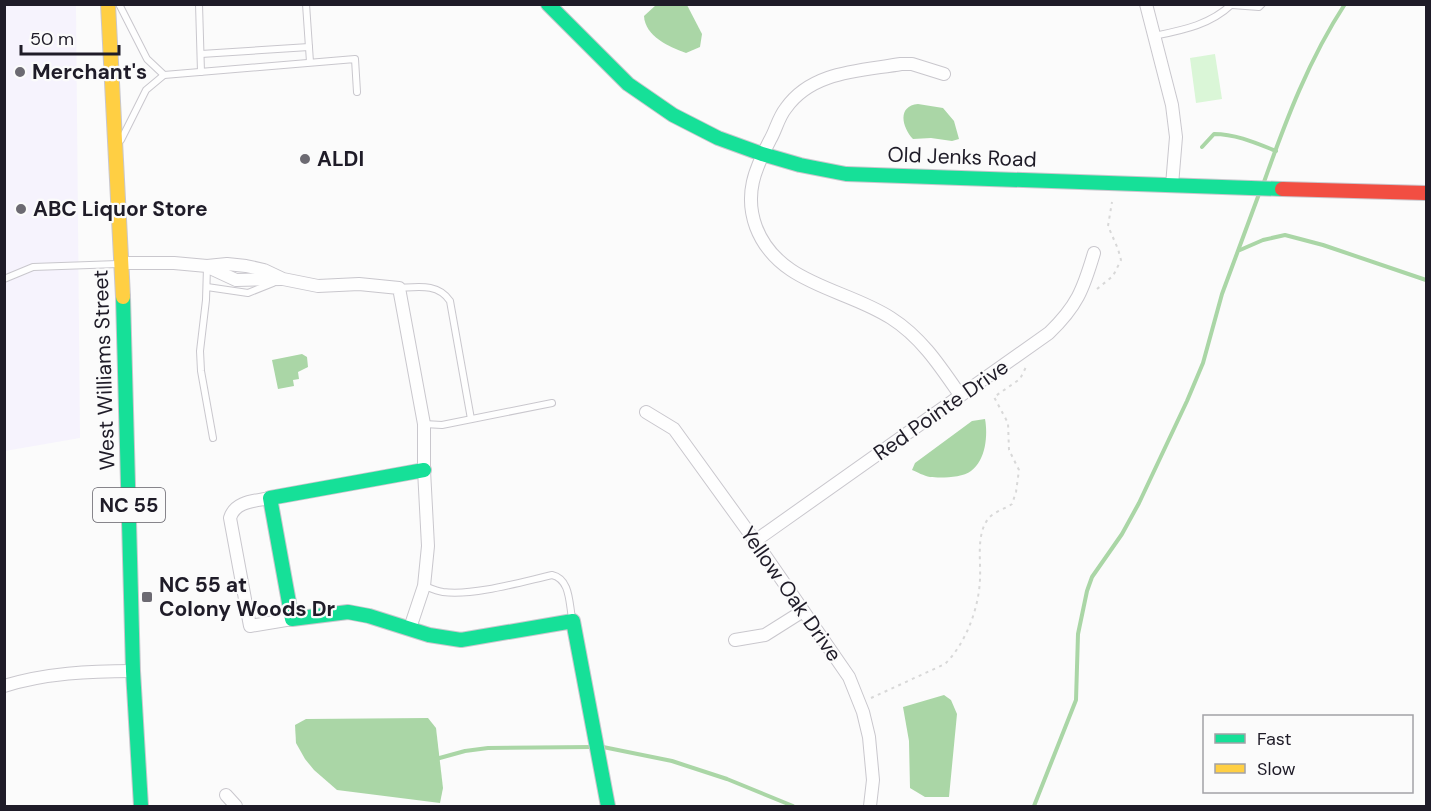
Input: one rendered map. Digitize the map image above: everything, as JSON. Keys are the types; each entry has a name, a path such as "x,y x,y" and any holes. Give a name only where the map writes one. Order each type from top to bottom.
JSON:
{"street":[{"name":"West Williams Street","path":"108,4 122,264 133,672 141,807"},
{"name":"Old Jenks Road","path":"548,4 628,84 673,115 718,138 800,165 846,174 1426,193"},
{"path":"1146,4 1173,116 1176,137 1172,185"},
{"path":"944,74 912,64 901,64 833,75 818,81 794,97 777,121 754,171 751,196 754,220 766,247 787,268 819,286 878,310 908,330 930,352 960,395"},
{"name":"Red Pointe Drive","path":"755,541 1049,333 1062,321 1079,297 1094,253"},
{"path":"122,264 174,262 207,266 236,280 283,279 318,286 359,284 399,288 424,424 428,546 424,586 410,628"},
{"name":"Yellow Oak Drive","path":"646,412 674,429 849,677 863,712 872,754 870,807"},
{"path":"424,470 237,506 230,518 250,626 348,612 369,616 429,635 461,640 573,621 608,807"},
{"path":"270,498 292,619"},
{"path":"735,640 765,635 803,611"},
{"path":"4,686 58,675 133,672"},
{"path":"226,795 236,807"}],"lane":[{"path":"119,4 147,59 164,75"},
{"path":"198,4 201,72"},
{"path":"306,4 309,62"},
{"path":"1153,36 1187,30 1217,17 1232,5 1259,7 1262,4"},
{"path":"201,54 309,47"},
{"path":"115,154 146,90 164,75 355,59 357,92"},
{"path":"4,279 33,267 122,264"},
{"path":"207,266 200,351 201,371 213,438"},
{"path":"207,287 248,293 283,279"},
{"path":"399,288 425,287 438,290 445,294 450,302 471,419"},
{"path":"424,424 442,425 552,403"},
{"path":"424,586 442,592 464,592 552,575 559,576 564,581 573,621"}],"path":[{"path":"873,703 871,697 936,669 952,657 965,633 978,595 980,549 985,526 988,519 1012,504 1019,476"}],"shaded area":[{"path":"5,5 76,5 80,438 5,451"},
{"path":"656,5 687,5 702,34 700,47 686,53 672,48 653,35 645,23 644,16"},
{"path":"1215,54 1222,99 1196,103 1190,58"},
{"path":"918,104 943,108 954,121 959,139 952,141 931,138 913,139 906,129 903,118 907,109"},
{"path":"302,354 307,357 308,367 298,372 299,379 293,380 294,386 278,389 272,360"},
{"path":"985,419 985,447 980,460 971,471 957,476 939,477 912,470 915,463 972,421"},
{"path":"944,695 951,700 957,714 949,797 925,797 910,788 909,741 903,707"},
{"path":"428,718 436,728 443,788 440,803 337,790 314,770 296,743 295,725 306,719"}],"waterway":[{"path":"1264,182 1309,68 1345,4"},
{"path":"1202,147 1214,134 1222,134 1246,139 1276,151"},
{"path":"1034,806 1076,700 1078,634 1092,577 1122,534 1139,503 1187,401 1203,363 1222,294 1259,194"},
{"path":"1240,250 1263,240 1285,235 1323,245 1426,280"},
{"path":"436,759 465,751 488,748 592,747"},
{"path":"603,747 672,761 727,779 793,806"}],"traffic: fast":[{"path":"548,4 628,84 673,115 718,138 800,165 846,174 1282,189"},
{"path":"123,297 133,671 141,806"},
{"path":"424,470 270,498 292,619 348,612 369,616 429,635 461,640 573,621 608,806"}],"traffic: slow":[{"path":"108,4 123,297"}],"traffic: jam":[{"path":"1282,189 1426,193"}],"place":[{"name":"Merchant's","path":"20,72"},
{"name":"ALDI","path":"305,159"},
{"name":"ABC Liquor Store","path":"21,209"},
{"name":"NC 55 at Colony Woods Dr","path":"147,597"}]}
